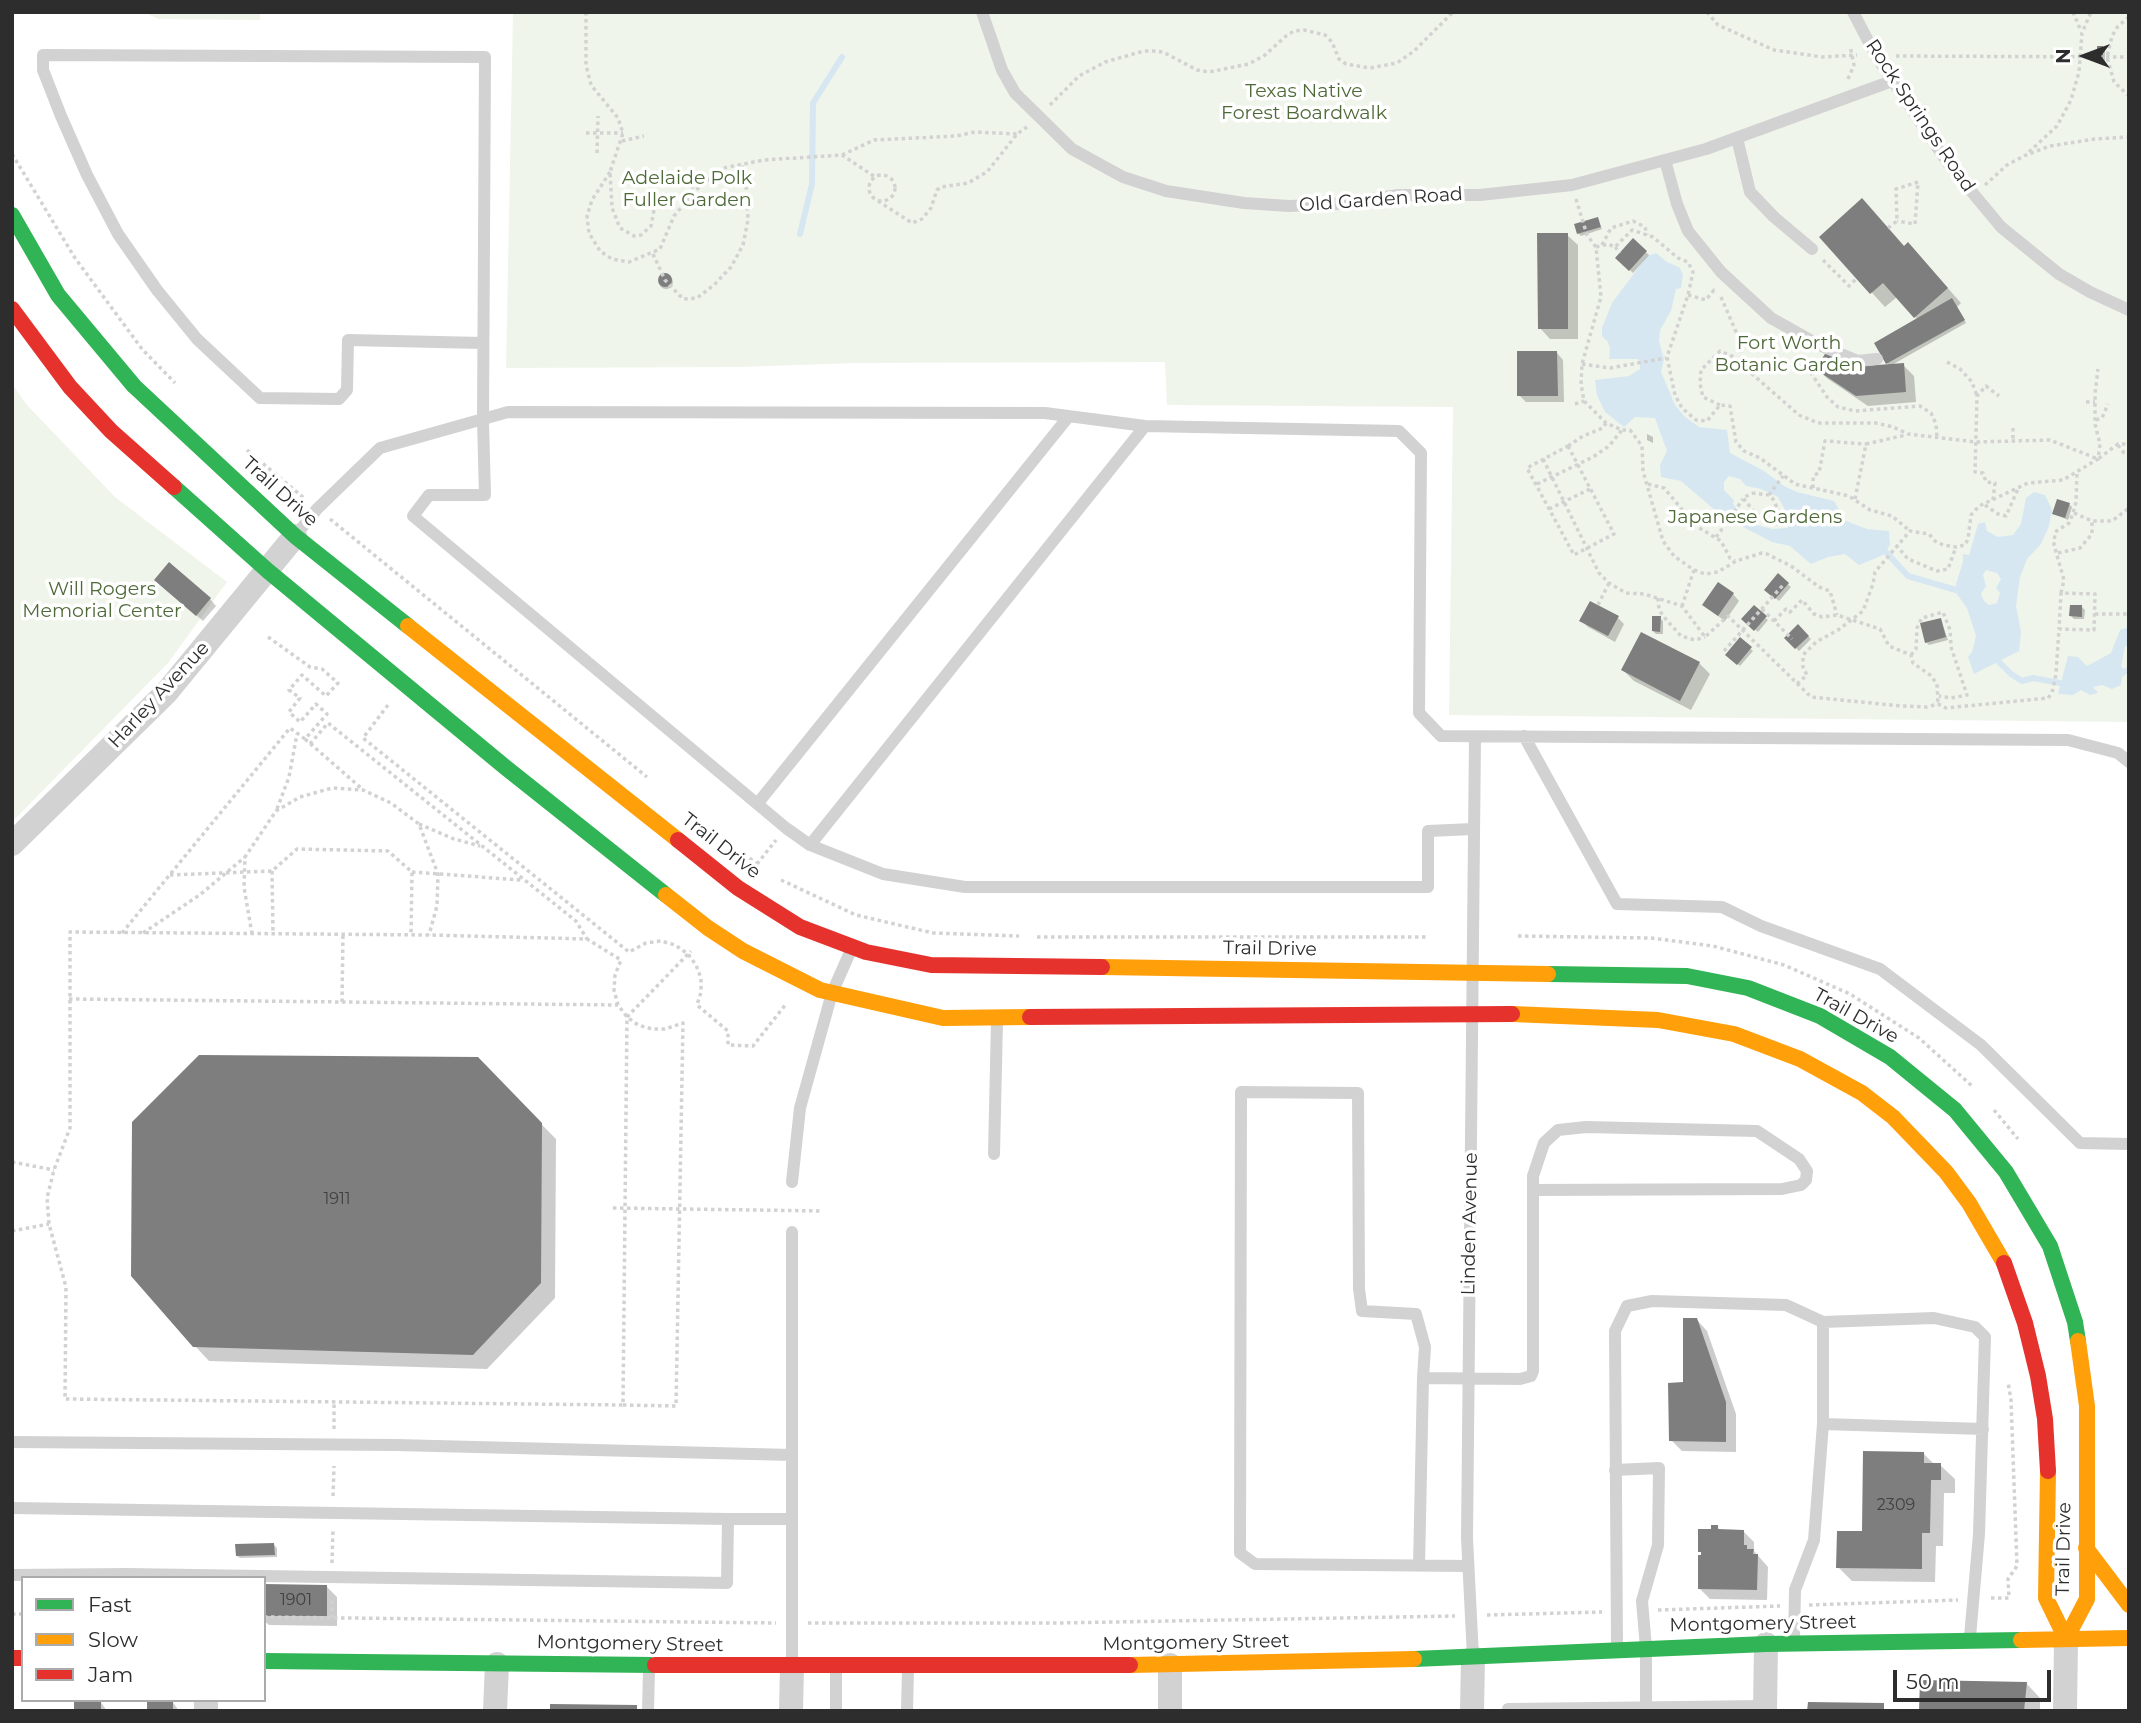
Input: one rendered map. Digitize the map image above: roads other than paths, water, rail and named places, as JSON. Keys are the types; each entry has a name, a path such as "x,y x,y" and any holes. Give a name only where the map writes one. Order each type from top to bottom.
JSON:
{"street":[{"name":"Trail Drive","path":"12,215 58,295 134,386 295,536 738,888 800,927 866,952 931,965 997,972 1687,976 1748,988 1820,1016 1890,1057 1955,1110 2006,1172 2050,1246 2075,1322 2087,1406 2087,1599 2066,1639"},
{"name":"Trail Drive","path":"12,309 70,387 111,431 268,571 505,766 708,928 743,951 820,990 943,1018 997,1011 1472,1014 1658,1020 1734,1034 1800,1059 1862,1093 1917,1141 1946,1172 1969,1203 2004,1264 2025,1324 2038,1376 2048,1455 2046,1598 2066,1639"},
{"name":"Harley Avenue","path":"12,844 166,693 295,536"},
{"path":"2086,1548 2129,1605"},
{"name":"Montgomery Street","path":"266,1661 792,1667 1170,1665 1473,1658 1617,1649 1766,1644 2129,1638"},
{"path":"2065,1711 2066,1639"},
{"path":"1765,1708 1766,1644"},
{"name":"Linden Avenue","path":"1472,1711 1473,1658"},
{"path":"495,1711 497,1664"},
{"path":"1170,1665 1170,1711"},
{"path":"791,1711 792,1667"}],"lane":[{"name":"Old Garden Road","path":"982,12 1002,70 1015,93 1072,149 1123,177 1166,191 1219,200 1301,206 1339,204 1399,195 1480,195 1572,185 1737,138 1892,81"},
{"name":"Rock Springs Road","path":"1853,12 1892,81 1947,162 2001,227 2059,274 2129,310"},
{"path":"483,343 348,340 347,390 339,399 260,397 197,338 157,290 118,234 61,116 43,70 43,55 485,57 485,495 429,495 413,516 786,828 810,845 883,874 965,887 1428,887 1428,831 1473,829"},
{"path":"1737,138 1751,192 1774,217 1812,248"},
{"path":"1665,160 1677,204 1688,231 1721,272 1771,318 1819,345 1858,361 1877,359"},
{"path":"295,536 317,509 380,448 508,412 1045,413 1144,426 1399,431 1421,453 1419,713 1441,736 2068,740 2118,753 2129,762"},
{"path":"758,803 1069,416"},
{"path":"810,845 1144,426"},
{"path":"1524,736 1617,904 1722,907 1761,926 1880,969 1981,1045 2080,1143 2129,1144"},
{"name":"Linden Avenue","path":"1473,1658 1468,1566 1475,737"},
{"path":"792,1182 800,1108 832,993 852,947"},
{"path":"995,1154 997,1011"},
{"path":"1419,1566 1425,1347 1416,1314 1362,1311 1359,1289 1359,1093 1241,1092 1240,1553 1255,1564 1419,1566 1468,1566"},
{"path":"1423,1378 1520,1379 1531,1376 1533,1176 1544,1143 1559,1130 1586,1127 1758,1130 1799,1159 1807,1171 1806,1180 1801,1185 1782,1189 1533,1190"},
{"path":"792,1232 792,1667"},
{"path":"1617,1649 1615,1331 1627,1306 1652,1301 1786,1305 1823,1322 1934,1318 1975,1327 1985,1337 1979,1534 1970,1641"},
{"path":"1794,1644 1796,1590 1814,1540 1823,1424 1823,1322"},
{"path":"1823,1424 1983,1429"},
{"path":"12,1442 396,1445 792,1455"},
{"path":"1615,1470 1659,1468 1658,1545 1642,1601 1646,1648 1646,1708"},
{"path":"12,1508 792,1519"},
{"path":"266,1576 727,1583 728,1519"},
{"path":"12,1575 260,1576"},
{"path":"648,1711 649,1665"},
{"path":"907,1711 908,1666"},
{"path":"836,1667 836,1711"},
{"path":"1508,1709 1765,1708"}],"water":[{"path":"1656,253 1679,267 1683,274 1681,288 1676,289 1671,311 1660,330 1659,341 1664,359 1661,372 1675,405 1699,427 1727,430 1730,453 1764,471 1784,486 1834,501 1846,521 1867,529 1889,531 1890,545 1883,555 1859,565 1845,554 1811,564 1790,546 1772,542 1722,516 1681,481 1661,477 1660,465 1667,451 1655,418 1635,417 1624,427 1605,412 1597,395 1595,380 1629,376 1640,369 1640,363 1638,359 1609,359 1610,349 1602,336 1602,328 1612,303 1647,256","holes":["1729,476 1740,479 1746,486 1778,497 1784,508 1788,528 1773,529 1756,525 1739,512 1733,504 1734,500 1724,490 1724,482"]},
{"path":"2034,492 2045,495 2052,510 2041,544 2027,559 2020,577 2016,606 2021,632 2019,651 1974,674 1968,657 1976,636 1967,608 1956,593 1963,554 1969,555 1978,524 1985,522 1987,531 1998,537 2013,535 2021,524 2026,498","holes":["1986,570 1997,573 2001,579 1996,588 2000,593 1997,603 1989,605 1981,594 1986,586 1983,575"]},
{"path":"2129,627 2129,647 2125,646 2121,667 2125,669 2129,666 2129,672 2122,677 2121,685 2112,689 2102,685 2093,687 2098,693 2090,695 2081,690 2073,695 2058,694 2068,656 2078,657 2087,666 2111,653 2120,630"}],"waterway":[{"path":"800,234 812,184 813,103 842,57"},
{"path":"1885,551 1908,576 1956,590"},
{"path":"1998,661 2022,681 2033,678 2060,683"}],"park label":[{"name":"Texas Native Forest Boardwalk","path":"1304,102"},
{"name":"Adelaide Polk Fuller Garden","path":"687,189"},
{"name":"Fort Worth Botanic Garden","path":"1789,354"},
{"name":"Japanese Gardens","path":"1755,517"},
{"name":"Will Rogers Memorial Center","path":"102,600"}]}
